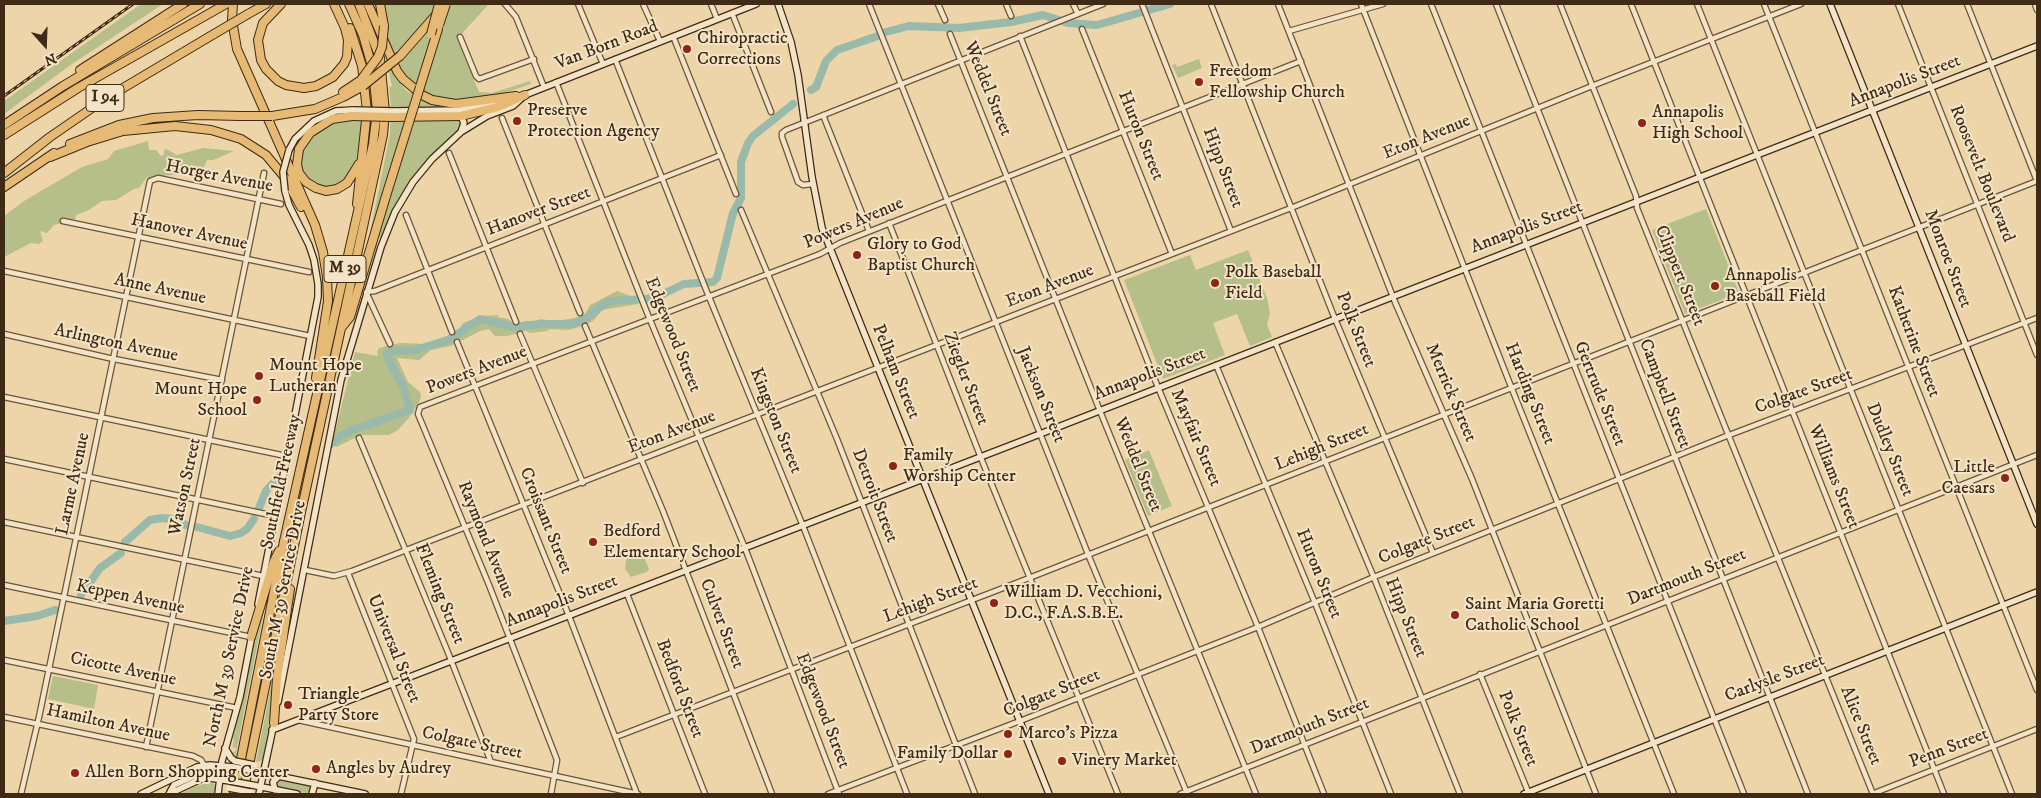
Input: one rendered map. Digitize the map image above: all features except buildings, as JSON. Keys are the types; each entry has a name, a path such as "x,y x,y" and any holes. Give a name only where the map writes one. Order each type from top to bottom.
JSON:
{"highway":[{"path":"19,114 33,101 183,4"},
{"path":"4,125 200,4"},
{"name":"I 94","path":"4,135 78,88 226,4"},
{"path":"233,4 232,20 238,48 314,225 325,263 328,301 313,408"},
{"name":"I 94","path":"4,173 50,137 108,97 266,4"},
{"path":"281,4 263,23 258,40 261,60 266,69 278,81 286,85 304,88 316,86 333,77 344,64 347,57 348,40 345,28 334,4"},
{"path":"338,4 355,42 365,88 367,111 356,198 358,213"},
{"name":"Southfield Freeway","path":"232,791 284,541 373,144 377,111 373,70 363,35 349,4"},
{"name":"Southfield Freeway","path":"249,794 300,517 378,164 385,112 380,58 360,4"},
{"path":"368,4 397,71 403,80 422,95 432,100 456,104 516,96"},
{"path":"362,83 378,57 383,41 384,26 380,4"},
{"path":"423,76 440,4"},
{"path":"342,327 350,317 446,4"},
{"path":"4,187 58,150 84,138 136,121 170,116 272,116 315,109 330,103 400,56 446,4"},
{"path":"362,158 349,181 340,188 330,190 316,188 309,185 302,178 298,168 297,156 299,149 310,133 332,119 352,113 460,113 498,107 525,95"},
{"path":"50,157 106,136 141,128 196,127 226,133 254,146 277,167 293,190 325,263"},
{"path":"273,726 277,678 300,517"},
{"path":"252,637 274,561 284,541"}],"street":[{"path":"505,4 516,17 544,87"},
{"path":"578,4 603,64"},
{"path":"644,4 660,41"},
{"path":"711,4 717,19"},
{"name":"Van Born Road","path":"460,113 525,95 756,4"},
{"name":"Pelham Street","path":"778,4 796,63 813,184 819,214 830,248 1049,794"},
{"name":"Jackson Street","path":"869,4 1040,434 1187,793"},
{"path":"938,4 945,20"},
{"path":"1006,4 1011,16"},
{"path":"1073,4 1078,14"},
{"path":"813,184 803,185 798,182 782,137 782,133 786,130 1103,4"},
{"name":"Hipp Street","path":"1142,4 1232,230"},
{"name":"Polk Street","path":"1211,4 1335,319 1432,554"},
{"name":"Merrick Street","path":"1278,4 1393,297 1492,530 1596,794"},
{"name":"Harding Street","path":"1361,4 1674,794"},
{"path":"1289,31 1383,4"},
{"name":"Gertrude Street","path":"1432,4 1572,364 1744,794"},
{"name":"Campbell Street","path":"1496,4 1808,794"},
{"name":"Clippert Street","path":"1560,4 1636,196 1636,202 1778,556"},
{"name":"Williams Street","path":"1630,4 1944,794"},
{"name":"Dudley Street","path":"1697,4 2012,794"},
{"name":"Katherine Street","path":"1764,4 2037,690"},
{"name":"Eton Avenue","path":"305,570 334,576 348,573 1350,185 1654,61 1801,4"},
{"name":"Monroe Street","path":"1830,4 2037,524"},
{"name":"Roosevelt Boulevard","path":"1898,4 2037,355"},
{"path":"1967,4 2037,181"},
{"path":"2035,4 2037,10"},
{"path":"732,13 771,112"},
{"name":"Huron Street","path":"1082,29 1172,254"},
{"name":"Weddel Street","path":"950,34 1100,411 1256,794"},
{"path":"673,36 736,194"},
{"name":"Mayfair Street","path":"1020,36 1158,388 1258,627 1324,794"},
{"path":"460,37 479,79 534,59"},
{"name":"Annapolis Street","path":"273,726 298,720 627,594 2037,46"},
{"name":"Kingston Street","path":"614,59 803,526 907,794"},
{"name":"Powers Avenue","path":"418,411 420,408 475,386 820,254 889,223 1301,61"},
{"name":"Edgewood Street","path":"556,82 650,320 745,548 838,792"},
{"name":"Van Born Road","path":"461,132 487,116 513,106 525,95"},
{"name":"North M 39 Service Drive","path":"218,794 225,748 237,708 252,637 318,297 316,271 309,245 289,205 283,172 289,150 295,139 314,121 336,111 352,113"},
{"path":"460,113 464,127 461,132"},
{"path":"823,115 870,231"},
{"path":"502,118 580,314"},
{"name":"South M 39 Service Drive","path":"259,794 305,570 333,417 366,292 385,235 407,191 432,159 461,132"},
{"path":"449,153 516,322"},
{"name":"Hanover Street","path":"366,292 374,291 545,225 720,155"},
{"name":"Watson Street","path":"146,747 264,173"},
{"name":"Horger Avenue","path":"153,179 158,178 281,204"},
{"name":"Larme Avenue","path":"21,794 38,724 138,237 150,183 153,179"},
{"name":"Lehigh Street","path":"616,737 1030,578 2037,181"},
{"name":"Detroit Street","path":"741,210 863,503 975,794"},
{"path":"406,215 452,332"},
{"name":"Hanover Avenue","path":"63,221 309,272"},
{"name":"Ziegler Street","path":"889,223 980,457 1118,794"},
{"name":"Anne Avenue","path":"4,271 310,336"},
{"path":"366,292 390,344"},
{"name":"Colgate Street","path":"828,794 838,792 1080,698 1258,627 1374,577 1729,435 2037,318"},
{"name":"Culver Street","path":"585,326 686,571 772,794"},
{"name":"Arlington Avenue","path":"4,334 222,380"},
{"path":"520,334 583,482"},
{"name":"Croissant Street","path":"456,342 569,616 638,794"},
{"name":"Hipp Street","path":"1275,342 1374,577 1460,794"},
{"name":"Huron Street","path":"1216,365 1315,603 1391,794"},
{"path":"4,397 286,456"},
{"name":"Raymond Avenue","path":"418,411 557,760 551,794"},
{"name":"Fleming Street","path":"359,438 451,661 490,762"},
{"name":"Dartmouth Street","path":"1180,794 1187,793 1421,697 2037,455"},
{"path":"4,460 275,516"},
{"path":"4,522 263,576"},
{"name":"Alice Street","path":"1778,556 1872,794"},
{"name":"Universal Street","path":"348,573 414,739 401,794"},
{"name":"Keppen Avenue","path":"4,586 252,637"},
{"name":"Carlysle Street","path":"1527,794 1586,769 2037,592"},
{"name":"Bedford Street","path":"627,594 705,794"},
{"name":"Cicotte Avenue","path":"4,660 237,708"},
{"name":"Polk Street","path":"1480,674 1527,794"},
{"name":"Hamilton Avenue","path":"4,717 197,758 204,765"},
{"name":"Colgate Street","path":"298,720 638,794"},
{"name":"Penn Street","path":"1872,794 2037,729"},
{"path":"225,748 234,764"},
{"path":"254,768 266,759"},
{"path":"141,794 180,774 204,765 234,764 365,794"},
{"path":"169,794 174,785 203,772 204,765"},
{"path":"275,790 273,782 280,775"},
{"path":"169,794 192,782 210,778 297,794"},
{"path":"312,794 315,783"},
{"path":"154,787 156,794"},
{"path":"218,794 221,790 249,794"}],"green space":[{"path":"141,4 163,4 72,64 4,114 4,101"},
{"path":"383,4 442,4 394,57 387,40 386,12"},
{"path":"452,4 489,4 457,39 479,92 492,93 530,81 531,84 493,97 461,101 445,100 423,93 407,79 398,66"},
{"path":"387,59 404,88 408,92 413,93 410,101 420,104 422,99 454,105 461,125 457,133 425,163 408,186 390,217 381,238 371,234 368,242 390,134 391,106 389,87 392,86"},
{"path":"1199,59 1202,68 1178,78 1172,65 1176,64 1177,67"},
{"path":"363,119 358,157 353,170 345,181 332,187 315,185 303,174 301,164 303,150 312,137 334,121"},
{"path":"148,141 149,150 156,150 161,156 164,155 164,150 166,149 177,155 203,148 234,151 213,160 207,160 203,169 188,169 181,174 152,177 149,179 147,177 139,188 116,200 102,201 89,210 76,215 75,219 54,225 47,233 40,231 43,241 39,244 31,243 4,257 4,216 24,201 82,167 108,159 114,151"},
{"path":"1706,209 1739,293 1685,314 1652,230"},
{"path":"1248,250 1267,298 1270,313 1267,324 1272,337 1250,346 1237,314 1213,323 1225,355 1163,379 1124,280 1190,255 1196,270"},
{"path":"617,291 636,298 638,304 602,310 594,320 586,325 568,330 550,329 547,331 530,333 526,331 507,336 495,336 489,329 480,331 451,346 431,350 419,360 397,358 408,382 420,392 421,397 408,419 398,430 389,435 360,435 337,447 332,444 355,352 378,356 379,348 400,343 425,344 458,332 463,323 481,316 498,315 498,317 508,319 515,324 526,321 538,321 540,319 555,321 575,318 585,314 590,305"},
{"path":"1149,450 1172,506 1148,516 1125,460"},
{"path":"641,550 649,569 647,572 631,577 625,569 626,560 632,552"},
{"path":"267,596 235,758 234,758 230,751 236,750 236,748 232,747 233,738"},
{"path":"275,666 272,704 264,757 262,761 256,762"},
{"path":"53,676 98,685 94,709 48,699"},
{"path":"276,780 309,786 311,791 308,794 277,787 275,785"},
{"path":"213,783 216,787 215,794 180,794 196,786"}],"waterway":[{"path":"886,32 909,26 959,28 1011,22 1043,15 1068,23 1097,25 1170,4"},
{"path":"811,90 816,87 826,61 837,50 878,36"},
{"path":"331,444 342,435 355,429 410,410 403,386 388,359 387,354 391,351 415,350 448,340 480,319 513,327 540,324 573,324 585,319 608,301 646,299 663,294 684,284 713,282 717,278 733,213 741,198 741,162 748,143 753,136 793,104"},
{"path":"259,508 266,491 278,478"},
{"path":"125,542 150,520 173,519 186,525"},
{"path":"197,527 230,536 247,529 254,519"},
{"path":"81,595 100,568 121,553"},
{"path":"4,621 37,616 55,610"}],"railway":[{"path":"4,96 133,4"}],"place":[{"name":"Chiropractic Corrections","path":"687,49"},
{"name":"Freedom Fellowship Church","path":"1199,82"},
{"name":"Preserve Protection Agency","path":"517,121"},
{"name":"Annapolis High School","path":"1642,123"},
{"name":"Glory to God Baptist Church","path":"857,255"},
{"name":"Polk Baseball Field","path":"1215,283"},
{"name":"Annapolis Baseball Field","path":"1715,286"},
{"name":"Mount Hope Lutheran","path":"259,376"},
{"name":"Mount Hope School","path":"257,400"},
{"name":"Family Worship Center","path":"893,466"},
{"name":"Little Caesars","path":"2005,478"},
{"name":"Bedford Elementary School","path":"593,542"},
{"name":"William D. Vecchioni, D.C., F.A.S.B.E.","path":"994,603"},
{"name":"Saint Maria Goretti Catholic School","path":"1455,615"},
{"name":"Triangle Party Store","path":"288,705"},
{"name":"Marco's Pizza","path":"1008,734"},
{"name":"Family Dollar","path":"1008,754"},
{"name":"Vinery Market","path":"1062,761"},
{"name":"Angles by Audrey","path":"316,769"},
{"name":"Allen Born Shopping Center","path":"75,773"}]}
